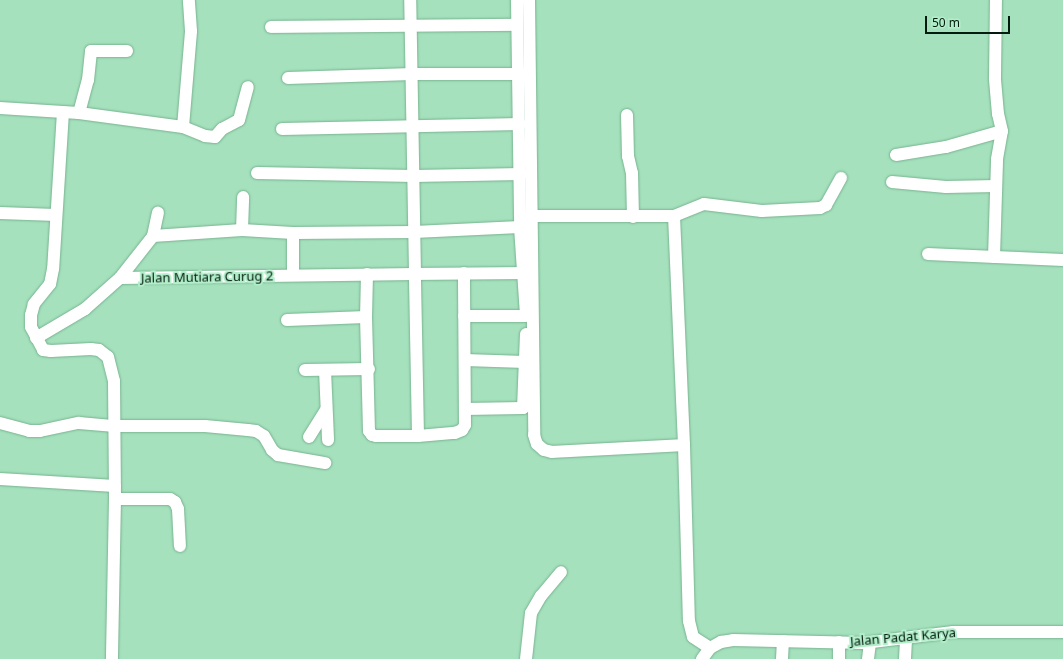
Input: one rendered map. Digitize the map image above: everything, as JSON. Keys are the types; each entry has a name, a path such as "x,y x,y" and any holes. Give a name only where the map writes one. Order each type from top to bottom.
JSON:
{"street":[{"path":"183,127 191,31 189,0"},
{"path":"410,0 418,436"},
{"path":"465,409 523,408 526,362 526,316 520,227 520,124 516,24 517,0"},
{"path":"530,0 534,435 537,444 544,450 552,452 684,445"},
{"path":"994,256 996,186 1002,131 998,114 995,78 996,0"},
{"path":"271,27 516,24"},
{"path":"79,113 88,80 91,51 127,51"},
{"path":"288,78 412,74 519,74"},
{"path":"0,108 79,113 183,127 205,136 215,137 222,129 239,120 248,87"},
{"path":"63,112 50,284 34,304 31,315 31,327 43,350 99,350 108,357 114,381 115,499 112,659"},
{"path":"627,115 628,156 632,173 633,217"},
{"path":"282,129 520,124"},
{"path":"896,155 946,147 1002,131"},
{"path":"257,174 414,176 520,174"},
{"path":"532,216 674,216 704,204 762,211 820,208 826,205 841,178"},
{"path":"892,182 946,187 996,186"},
{"path":"242,230 243,197"},
{"path":"0,213 56,215"},
{"path":"36,338 86,309 120,278 154,236 158,214"},
{"path":"674,216 684,445 689,621 693,637 710,648 702,659"},
{"path":"154,236 242,230 293,233 414,232 520,227"},
{"path":"293,233 293,276"},
{"path":"928,254 1063,260"},
{"path":"367,274 366,317 369,369 370,433 376,436 418,436 456,433 462,430 465,425 464,273"},
{"name":"Jalan Mutiara Curug 2","path":"120,278 523,273"},
{"path":"464,316 526,316"},
{"path":"287,320 366,317"},
{"path":"465,360 526,362"},
{"path":"305,370 369,369"},
{"path":"325,370 328,440"},
{"path":"309,437 326,410"},
{"path":"0,423 29,431 40,431 79,423 115,426 204,426 248,430 256,431 264,436 272,450 278,455 325,463"},
{"path":"0,479 115,486"},
{"path":"115,499 170,499 175,502 178,510 180,546"},
{"path":"526,659 531,613 541,596 561,572"},
{"name":"Jalan Padat Karya","path":"710,648 721,642 733,640 870,643 953,632 1063,632"},
{"path":"905,659 906,638"},
{"path":"782,659 783,642"},
{"path":"839,642 839,659"},
{"path":"868,659 870,643"}]}
